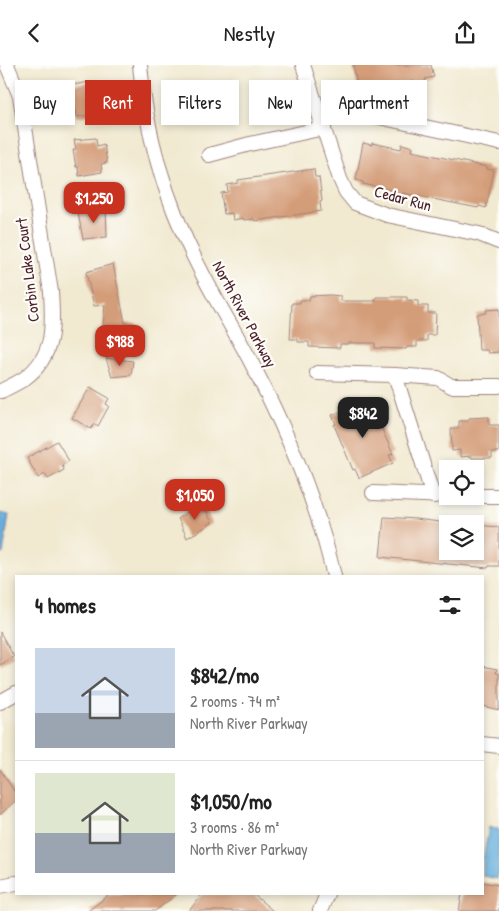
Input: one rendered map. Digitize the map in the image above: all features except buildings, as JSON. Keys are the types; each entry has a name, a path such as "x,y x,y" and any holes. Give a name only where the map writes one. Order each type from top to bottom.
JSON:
{"street":[{"name":"Corbin Lake Court","path":"1,391 25,378 40,363 50,343 53,319 51,292 20,96 7,65"},
{"name":"North River Parkway","path":"140,65 149,129 174,209 200,270 276,412 306,483 334,575"},
{"name":"Cedar Run","path":"303,65 321,121"},
{"path":"209,155 321,124"},
{"name":"Cedar Run","path":"322,125 340,179 346,192 356,203 387,215 479,234 499,242"},
{"path":"416,125 499,143"},
{"path":"317,373 438,378 451,386 499,386"},
{"path":"395,375 433,496"},
{"path":"372,493 439,496"},
{"path":"484,496 499,496"},
{"path":"0,702 15,694"},
{"path":"484,744 499,745"},
{"path":"0,886 15,883"},
{"path":"322,910 328,895"}],"water":[{"path":"0,513 9,515 3,554 0,555"},
{"path":"489,827 499,829 499,872 497,879 484,876 484,854"}]}
